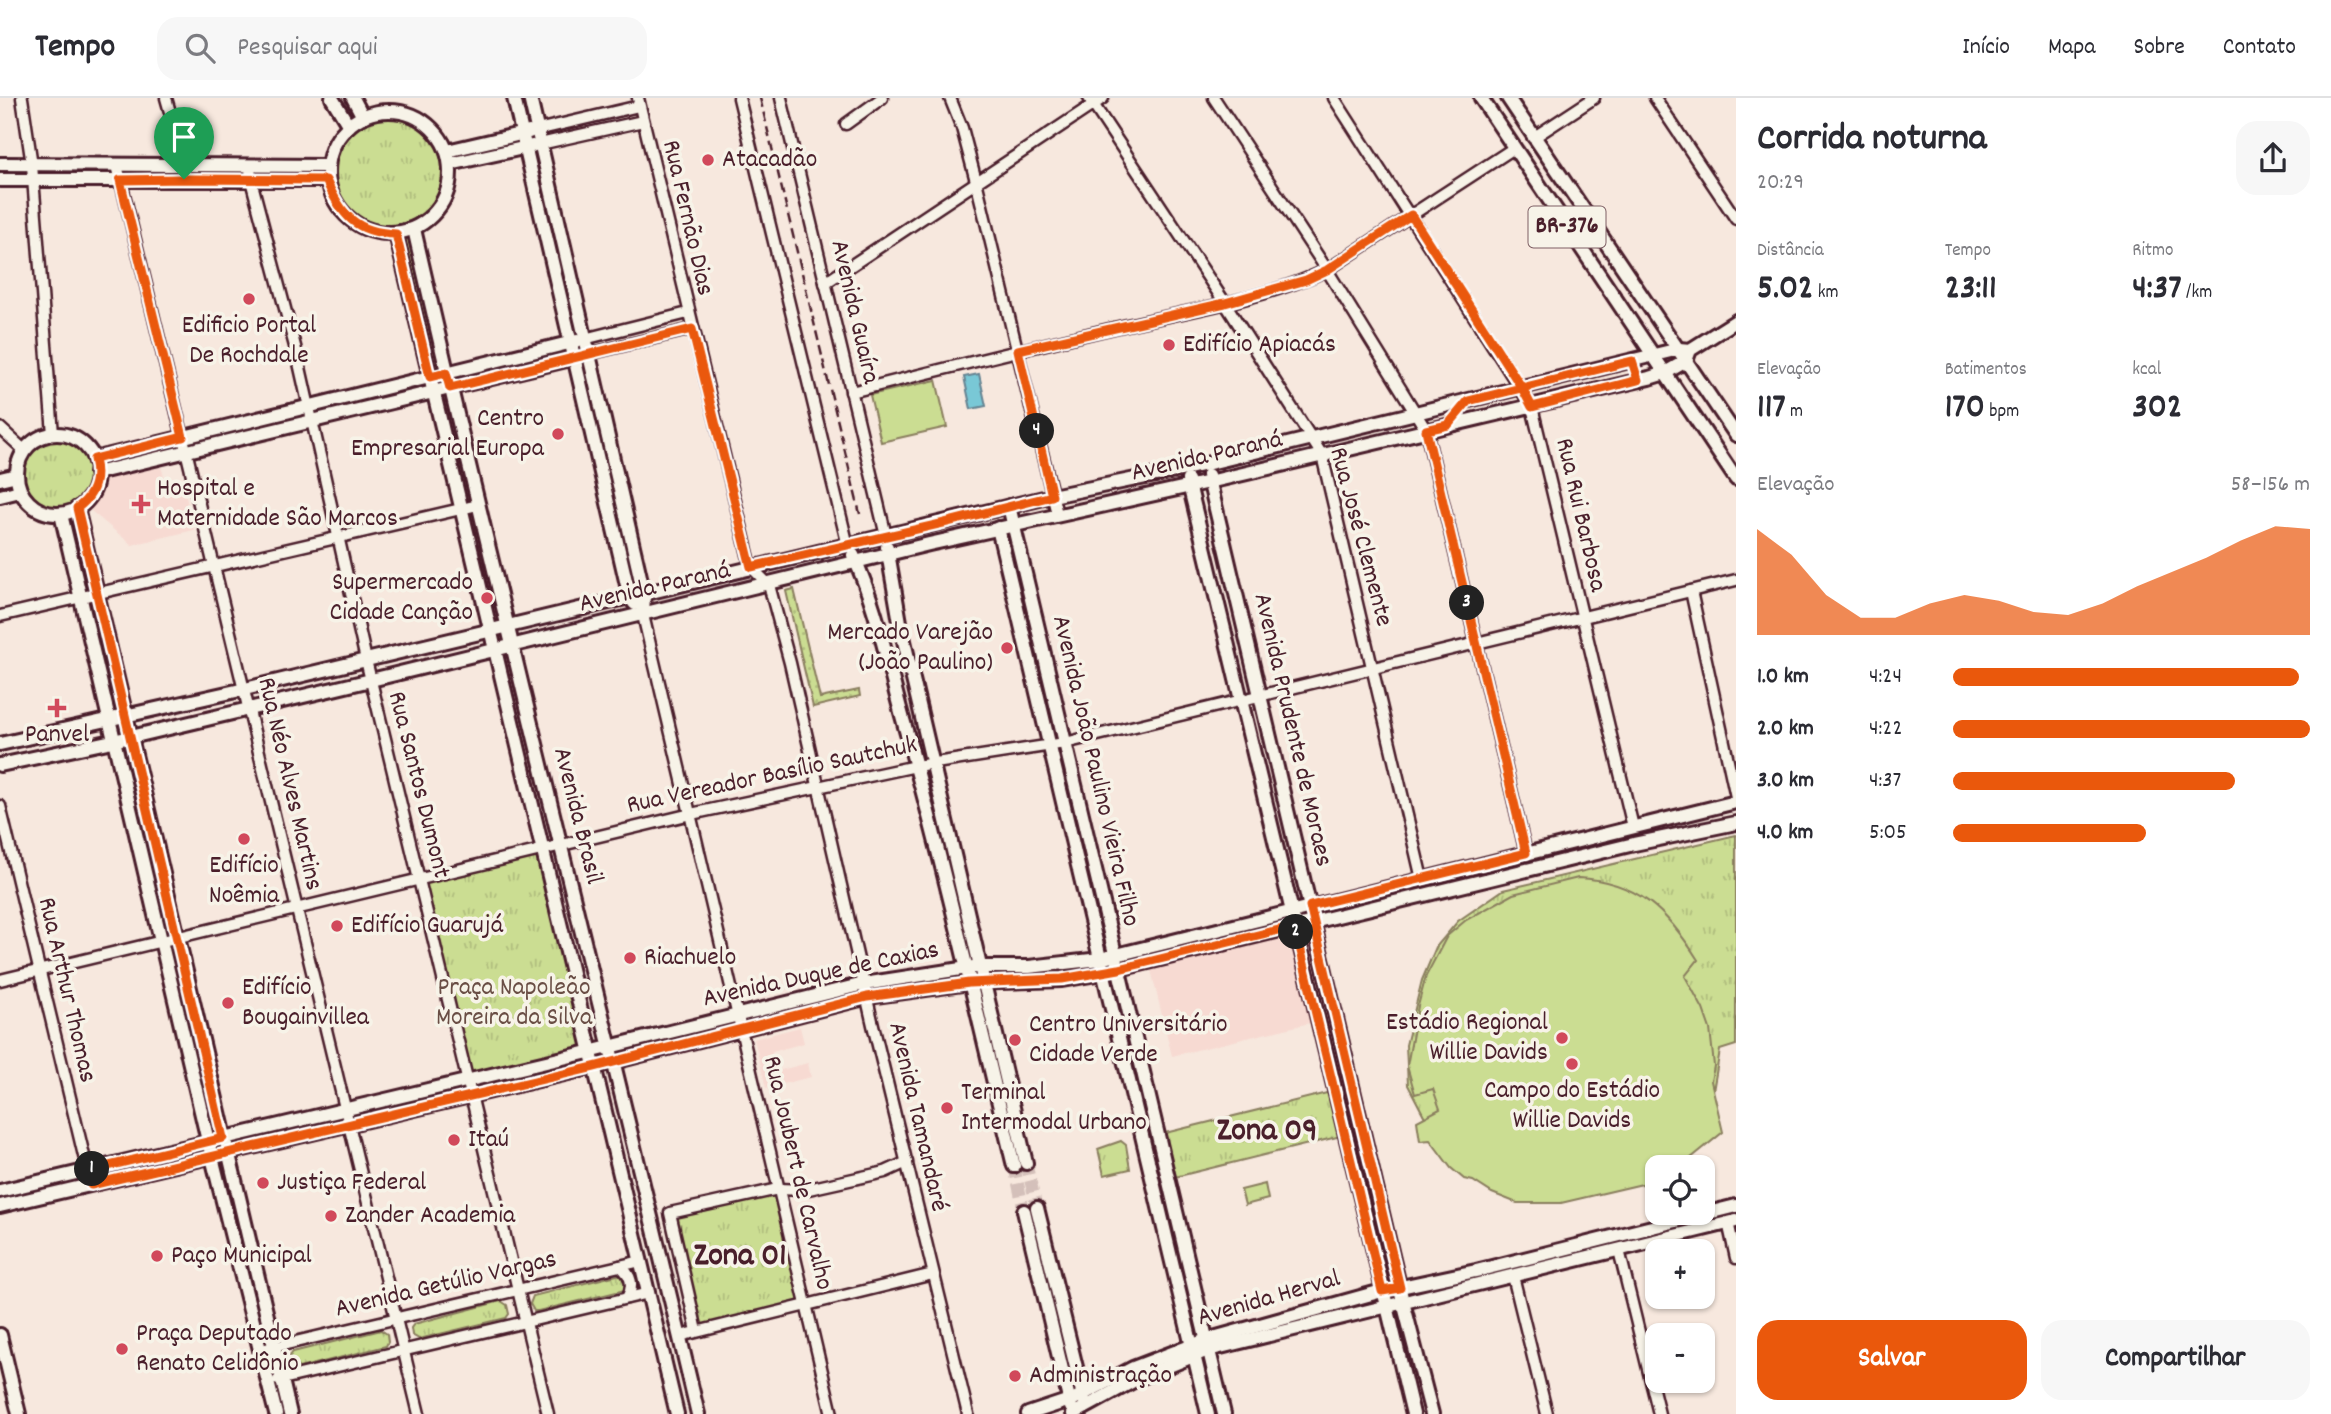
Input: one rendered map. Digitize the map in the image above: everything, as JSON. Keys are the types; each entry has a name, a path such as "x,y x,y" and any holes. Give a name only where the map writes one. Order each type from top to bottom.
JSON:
{"main road":[{"path":"332,98 349,126"},
{"path":"353,98 363,117"},
{"path":"514,98 630,598 643,615"},
{"path":"530,98 644,594 643,615"},
{"name":"BR-376","path":"1481,98 1736,479"},
{"name":"BR-376","path":"1508,98 1583,211 1685,353 1736,435"},
{"path":"383,111 403,112 422,120 437,133 447,151 451,178 443,203 435,214 414,229 396,234 373,231 353,222 338,205 326,180 338,139 349,126 363,117 383,111"},
{"path":"447,151 537,130"},
{"path":"450,164 540,144"},
{"path":"0,164 328,166"},
{"path":"0,180 326,180"},
{"path":"1541,189 1570,212 1583,211"},
{"name":"Avenida Brasil","path":"414,229 506,626 611,1046 698,1414"},
{"name":"Avenida Brasil","path":"396,234 677,1414"},
{"path":"551,258 565,255"},
{"path":"1685,353 1736,321"},
{"path":"94,459 584,339"},
{"name":"Avenida Paraná","path":"0,744 245,690 751,567 1052,496 1185,469 1632,361 1685,353"},
{"name":"Avenida Paraná","path":"0,765 371,680 1013,524 1209,482 1532,407 1665,373 1685,353"},
{"path":"96,473 588,355"},
{"path":"1632,361 1638,380"},
{"path":"1448,425 1468,401"},
{"path":"1365,426 1392,439"},
{"path":"53,434 77,439 94,459 96,473 92,493 77,508 61,514 42,511 33,506 20,491 17,475 17,466 24,450 36,439 53,434"},
{"path":"1240,474 1258,451"},
{"name":"Avenida Prudente de Moraes","path":"1205,464 1403,1302 1432,1414"},
{"name":"Avenida Prudente de Moraes","path":"1185,469 1413,1414"},
{"path":"0,479 17,475"},
{"path":"1085,508 1107,485"},
{"path":"0,496 20,491"},
{"name":"Avenida João Paulino Vieira Filho","path":"1009,506 1224,1414"},
{"path":"77,508 227,1153 274,1380 276,1414"},
{"path":"61,514 208,1141 267,1349"},
{"path":"929,544 944,523"},
{"name":"Avenida João Paulino Vieira Filho","path":"998,528 1208,1414"},
{"path":"848,546 867,589 883,643 972,968 983,982 1020,1165 969,983 972,968 932,763 901,628 886,536"},
{"path":"797,557 820,572"},
{"path":"686,604 705,579"},
{"path":"575,610 599,625"},
{"path":"435,644 468,656"},
{"path":"318,692 337,667"},
{"path":"158,709 188,723"},
{"name":"Avenida Duque de Caxias","path":"0,1191 789,1002 866,990 936,972 1030,967 1115,955 1736,802"},
{"name":"Avenida Duque de Caxias","path":"0,1206 743,1030 820,1008 866,990 1062,979 1119,969 1634,844 1736,823"},
{"path":"1030,967 1062,979"},
{"path":"918,989 936,972"},
{"path":"789,1002 820,1008"},
{"path":"677,1045 702,1023"},
{"path":"518,1068 547,1077"},
{"path":"394,1113 413,1092"},
{"path":"275,1125 302,1135"},
{"path":"152,1170 176,1149"},
{"path":"19,1186 46,1195"},
{"name":"Avenida Herval","path":"1073,1414 1087,1411 1127,1384 1193,1351 1291,1315 1736,1206"},
{"path":"1073,1414 1031,1210 1087,1411"},
{"name":"Avenida Herval","path":"1207,1345 1461,1289 1732,1222"},
{"path":"1640,1245 1650,1227"},
{"path":"1535,1256 1559,1266"},
{"path":"1461,1289 1476,1271"},
{"path":"1291,1315 1306,1325"},
{"path":"0,1335 19,1414"},
{"name":"Avenida Herval","path":"1028,1414 1070,1400 1133,1368 1193,1351"},
{"path":"1127,1384 1133,1368"},
{"path":"274,1380 290,1414"}],"street":[{"path":"22,98 32,164 53,434"},
{"path":"166,98 185,165 184,179"},
{"path":"508,98 517,112"},
{"path":"739,98 848,546"},
{"name":"Avenida Guaíra","path":"781,98 886,536"},
{"path":"846,124 882,98"},
{"path":"950,98 962,128 976,181 1057,514"},
{"path":"1214,98 1327,270 1426,430 1526,853"},
{"name":"Rua Rui Barbosa","path":"1334,98 1532,407 1633,827"},
{"path":"1533,138 1594,98"},
{"path":"1655,98 1736,219"},
{"path":"825,283 1095,100"},
{"name":"Rua José Clemente","path":"1095,100 1322,454 1422,878"},
{"path":"537,130 638,102"},
{"name":"Rua Fernão Dias","path":"638,102 751,567"},
{"path":"540,144 643,121"},
{"path":"851,392 1018,350 1225,303 1306,280 1327,270 1514,148"},
{"name":"Rua Néo Alves Martins","path":"117,165 419,1414"},
{"name":"Rua Santos Dumont","path":"250,166 251,180 289,321 366,660 548,1414"},
{"path":"584,339 688,313"},
{"path":"588,355 692,329"},
{"path":"0,428 24,450"},
{"path":"0,616 478,505"},
{"path":"751,567 769,585"},
{"name":"Rua Vereador Basílio Sautchuk","path":"0,980 691,814 916,766 1065,743 1736,580"},
{"name":"Avenida Tamandaré","path":"769,585 820,786 968,1414"},
{"path":"1691,591 1736,797"},
{"name":"Rua Joubert de Carvalho","path":"643,615 832,1414"},
{"name":"Rua Arthur Thomas","path":"0,806 91,1185"},
{"path":"697,1331 670,1213 778,1189 804,1190 885,1172 907,1162"},
{"path":"1732,1222 1736,1258"},
{"path":"1619,1250 1659,1414"},
{"name":"Avenida Getúlio Vargas","path":"267,1349 641,1261"},
{"path":"620,1266 631,1279 631,1290 627,1298"},
{"path":"680,1336 933,1273"},
{"path":"1513,1276 1547,1414"},
{"name":"Avenida Getúlio Vargas","path":"274,1380 649,1293"}],"shaded area":[{"name":"Hospital e Maternidade São Marcos","path":"160,462 168,492 184,489 194,530 132,545 91,511 105,476"},
{"path":"1295,927 1318,1021 1172,1056 1149,962"},
{"path":"800,1027 804,1043 772,1052 777,1071 808,1063 811,1077 766,1088 754,1039"}],"green space":[{"path":"389,111 412,115 432,129 446,149 450,172 446,195 432,215 412,229 389,233 366,229 346,215 332,195 328,172 332,149 346,129 366,115"},
{"path":"410,231 443,373 433,376 399,233"},
{"path":"936,380 947,427 881,442 870,395"},
{"path":"446,389 474,506 494,629 437,391"},
{"path":"57,434 72,437 85,446 94,459 97,474 94,489 85,502 72,511 57,514 42,511 29,502 20,489 17,474 20,459 29,446 42,437"},
{"path":"794,589 820,698 859,690 860,696 813,707 786,591"},
{"name":"Estádio Regional Willie Davids","path":"1736,835 1736,1045 1720,1050 1712,1097 1666,1155 1645,1155 1645,1165 1430,1127 1408,1085 1406,1045 1422,980 1436,947 1458,921 1503,890"},
{"name":"Praça Napoleão Moreira da Silva","path":"542,849 591,1051 467,1080 419,879"},
{"name":"Estádio Regional Willie Davids","path":"1578,878 1618,885 1649,902 1663,914 1687,943 1698,960 1685,976 1703,1009 1710,1029 1714,1066 1711,1081 1723,1132 1695,1155 1645,1155 1645,1183 1561,1203 1517,1203 1464,1179 1451,1168 1430,1140 1420,1141 1417,1121 1440,1109 1433,1089 1415,1094 1407,1066 1426,976 1447,936 1466,920 1513,894"},
{"path":"1335,1091 1345,1135 1167,1179 1157,1135"},
{"path":"1121,1141 1126,1145 1130,1169 1104,1175 1098,1149"},
{"path":"1265,1184 1268,1199 1245,1205 1241,1190"},
{"path":"778,1189 806,1305 697,1331 670,1213"},
{"path":"623,1274 628,1284 625,1290 538,1311 534,1311 530,1304 533,1296"},
{"path":"501,1301 507,1305 509,1314 506,1318 419,1339 412,1335 411,1328 414,1324"},
{"path":"381,1330 387,1334 386,1346 299,1368 292,1364 290,1356 293,1352"}],"water":[{"path":"979,374 986,406 971,409 964,377"}],"tunnel":[{"path":"1026,1163 1037,1208"},
{"path":"1014,1166 1024,1211"}],"railway":[{"path":"760,98 860,514"}],"place":[{"name":"Atacadão","path":"708,160"},
{"name":"Edificio Portal De Rochdale","path":"249,299"},
{"name":"Edifício Apiacás","path":"1169,345"},
{"name":"Centro Empresarial Europa","path":"558,434"},
{"name":"Hospital e Maternidade São Marcos","path":"141,504"},
{"name":"Supermercado Cidade Canção","path":"487,598"},
{"name":"Mercado Varejão (João Paulino)","path":"1007,648"},
{"name":"Panvel","path":"57,708"},
{"name":"Edifício Noêmia","path":"244,839"},
{"name":"Edifício Guarujá","path":"337,926"},
{"name":"Riachuelo","path":"630,958"},
{"name":"Edifício Bougainvillea","path":"228,1003"},
{"name":"Estádio Regional Willie Davids","path":"1562,1038"},
{"name":"Centro Universitário Cidade Verde","path":"1015,1040"},
{"name":"Campo do Estádio Willie Davids","path":"1572,1064"},
{"name":"Terminal Intermodal Urbano","path":"947,1108"},
{"name":"Itaú","path":"454,1140"},
{"name":"Justiça Federal","path":"263,1183"},
{"name":"Zander Academia","path":"331,1216"},
{"name":"Paço Municipal","path":"157,1256"},
{"name":"Praça Deputado Renato Celidônio","path":"122,1349"},
{"name":"Administração","path":"1015,1376"}],"district":[{"name":"Zona 09","path":"1267,1132"},
{"name":"Zona 01","path":"740,1257"}],"route":[{"path":"184,179 120,180 183,437 94,459 96,480 92,493 77,508 223,1138 88,1171 91,1185 594,1067 867,997 901,990 969,983 1062,979 1119,969 1295,926 1382,1291 1400,1288 1310,906 1526,853 1426,430 1448,425 1468,401 1522,388 1632,361 1638,380 1532,407 1522,388 1411,215 1327,270 1306,280 1225,303 1018,350 1052,496 751,567 692,329 450,388 446,373 430,377 396,234 366,229 353,222 342,211 326,180 184,179"}]}
